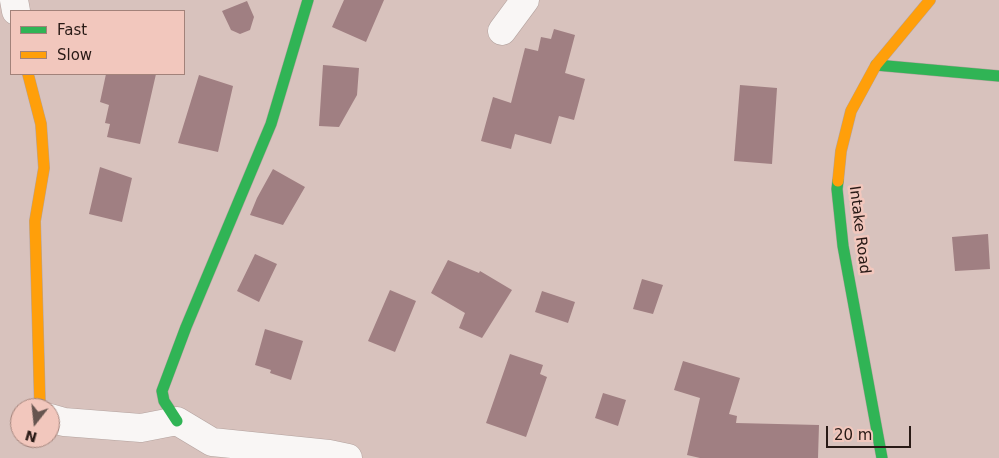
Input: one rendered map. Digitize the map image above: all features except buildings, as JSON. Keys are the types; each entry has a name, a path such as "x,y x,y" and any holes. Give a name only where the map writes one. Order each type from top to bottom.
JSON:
{"street":[{"path":"308,0 271,124 189,318 162,392 164,401 177,421 212,450 329,454 348,458"},
{"path":"502,31 525,0"},
{"name":"Intake Road","path":"882,458 843,246 837,188 841,151 851,111 876,65 930,0"},
{"path":"876,65 999,76"},
{"path":"28,75 41,124 44,168 35,221 40,398"},
{"path":"60,421 141,428 177,421"}],"traffic: fast":[{"path":"177,421 164,401 162,391 186,327 271,124 308,0"},
{"path":"876,65 999,76"},
{"path":"838,181 837,189 843,246 882,458"}],"traffic: slow":[{"path":"838,181 841,151 851,111 876,65 930,0"},
{"path":"28,75 41,124 44,168 35,221 40,398"}]}
